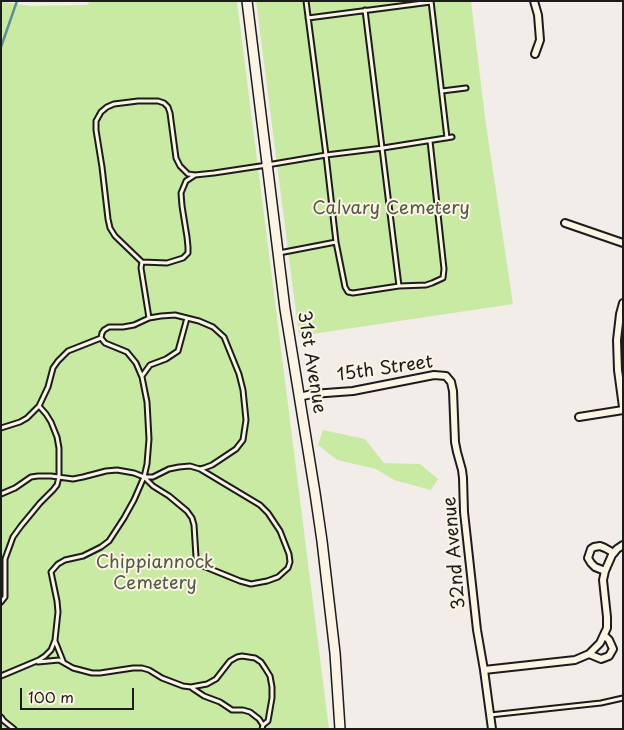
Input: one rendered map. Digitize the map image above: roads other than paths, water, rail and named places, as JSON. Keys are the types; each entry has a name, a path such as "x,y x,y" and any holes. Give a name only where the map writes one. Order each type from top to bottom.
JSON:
{"street":[{"name":"31st Avenue","path":"247,1 278,253 322,541 335,653 340,729"},
{"path":"534,1 538,14 540,40 535,54"},
{"path":"565,223 623,243"},
{"path":"578,417 623,408 618,370 617,340 623,303"},
{"name":"15th Street","path":"299,397 312,394 353,391 434,375 446,376"},
{"name":"32nd Avenue","path":"446,376 451,382 453,392 456,452 462,470 477,630 492,729"},
{"path":"484,670 575,660 589,654 600,643 608,624 603,580 605,571 614,553 623,545"},
{"path":"605,571 591,563 588,558 591,549 600,546 614,553"},
{"path":"589,654 601,660 609,656 613,649 604,635"}],"lane":[{"path":"306,1 336,242 345,287 348,292 432,283 443,278 430,141"},
{"path":"308,18 431,2 447,138"},
{"path":"365,10 399,286"},
{"path":"442,91 466,88"},
{"path":"194,175 186,181 181,193 188,253 184,258 168,263 142,262 115,236 110,228 96,130 96,121 101,112 114,104 138,101 158,101 164,103 170,113 176,158 180,166 188,174 194,175 452,137"},
{"path":"278,253 336,242"},
{"path":"142,262 141,268 149,318"},
{"path":"101,338 104,330 109,327 123,327 149,318 169,315 207,324 224,337 235,362 243,390 246,420 243,440 236,449 226,456 212,465 200,468"},
{"path":"142,377 150,365 166,359 178,351 187,318"},
{"path":"1,676 35,662 51,650 55,640 58,612 51,572 58,564 65,560 83,556 109,541 134,500 144,477 149,439 147,402 142,377 136,363 127,352 105,343 101,338"},
{"path":"1,428 27,418 39,406 48,387 53,368 68,351 101,338"},
{"path":"1,602 5,597 5,559 12,537 57,485 59,477 57,438 51,422 39,406"},
{"path":"1,494 15,488 31,477 50,476 73,479 117,470 144,477 153,477 179,466 200,468 260,505 268,513 280,530 289,554 290,562 288,568 278,578 251,584 203,566 196,557 192,518 187,511 144,477"},
{"path":"55,640 63,661"},
{"path":"35,662 59,660 72,668 92,673 142,668 162,678 191,687 207,684 216,679 230,661 242,656 255,658 261,662 270,676 272,687 268,721 262,727 259,719 250,712 232,710 191,687"},
{"path":"490,715 601,704 623,698"},
{"path":"1,717 14,729"}],"waterway":[{"path":"1,47 17,1"}],"park label":[{"name":"Calvary Cemetery","path":"391,209"},
{"name":"Chippiannock Cemetery","path":"155,573"}]}
